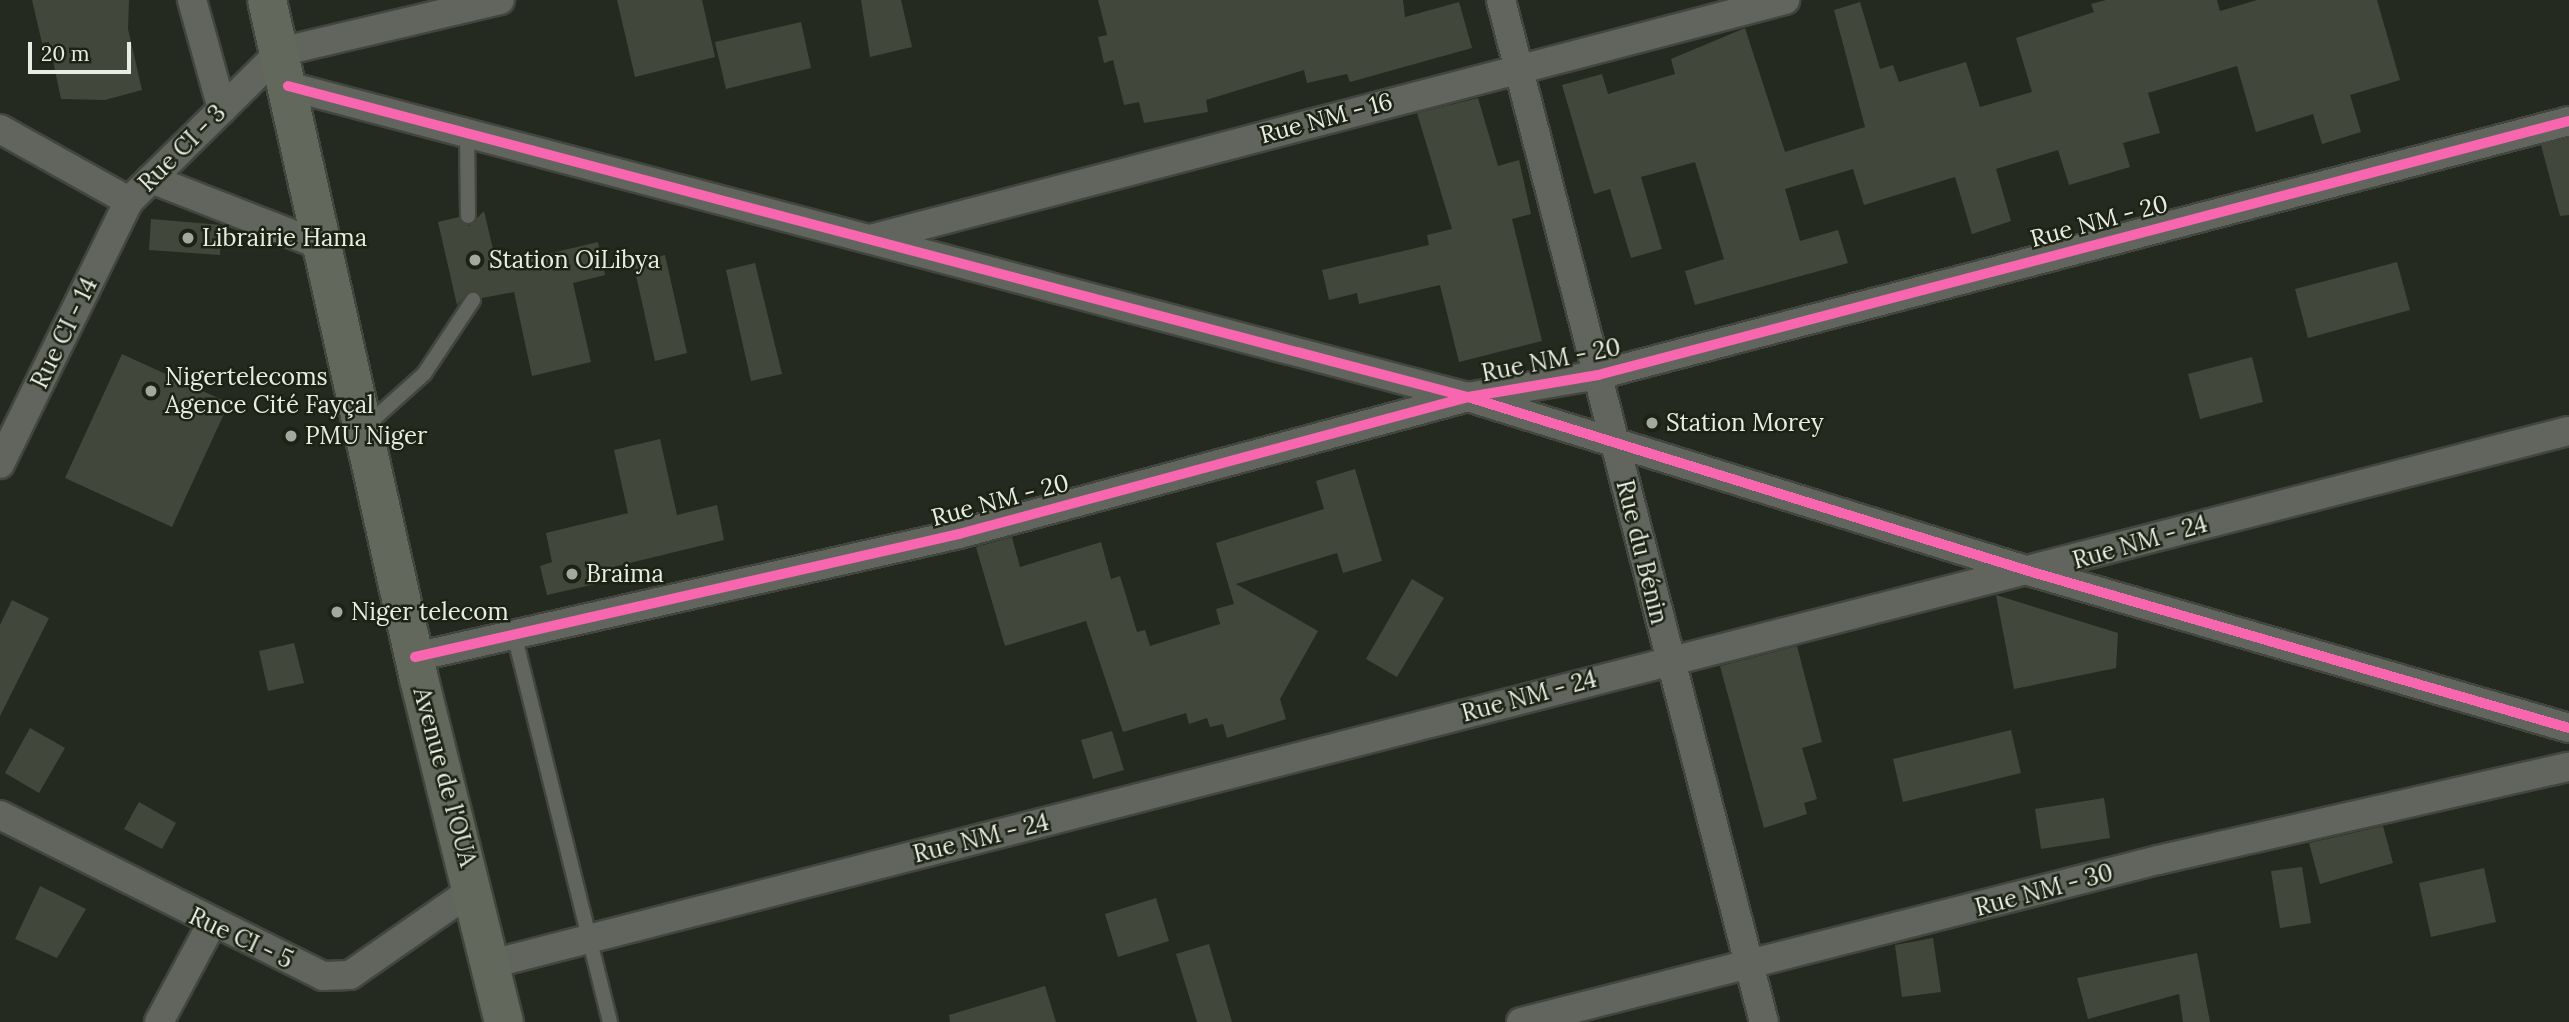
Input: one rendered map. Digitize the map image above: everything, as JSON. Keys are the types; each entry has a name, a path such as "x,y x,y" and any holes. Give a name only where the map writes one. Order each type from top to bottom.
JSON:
{"main road":[{"name":"Avenue de l'OUA","path":"267,0 415,657 475,888 504,1022"}],"street":[{"path":"192,0 222,108"},
{"path":"284,69 500,0"},
{"name":"Rue du Bénin","path":"1501,0 1764,1022"},
{"name":"Rue NM - 16","path":"867,240 1517,66 1785,0"},
{"path":"284,69 467,134 1468,397 2032,572 2569,728"},
{"name":"Rue CI - 3","path":"0,129 129,201 222,108 284,69"},
{"name":"Rue NM - 20","path":"415,657 959,534 1468,397 1598,375 2569,121"},
{"path":"151,179 323,246"},
{"name":"Rue CI - 14","path":"0,464 129,201"},
{"name":"Rue NM - 24","path":"491,964 1669,659 2032,572 2354,482 2569,431"},
{"name":"Rue NM - 30","path":"1521,1022 1750,967 2158,860 2569,767"},
{"name":"Rue CI - 5","path":"0,815 211,925 336,978 350,975 475,888"},
{"path":"159,1022 211,925"}],"lane":[{"path":"467,134 468,216"},
{"path":"364,428 424,374 473,300"},
{"path":"514,634 610,1022"}],"building":[{"path":"32,0 129,0 128,29 142,90 105,100 61,99 49,42 42,43"},
{"path":"617,0 702,0 715,57 635,77"},
{"path":"861,0 901,0 912,47 870,57"},
{"path":"1098,0 1403,0 1405,17 1459,2 1472,48 1350,82 1347,74 1307,83 1304,70 1206,100 1208,112 1144,123 1139,102 1124,105 1113,60 1104,63 1098,37 1107,35"},
{"path":"2106,0 2217,0 2220,11 2257,0 2377,0 2400,80 2350,95 2361,132 2322,144 2313,114 2256,132 2237,66 2148,93 2160,133 2123,143 2130,167 2069,185 2058,150 1996,169 2011,221 1972,234 1955,177 1864,205 1853,169 1785,189 1800,241 1838,230 1848,263 1695,305 1685,271 1724,259 1695,162 1641,177 1662,249 1631,258 1610,189 1594,194 1562,85 1602,74 1608,94 1675,74 1671,59 1745,28 1785,152 1865,127 1834,10 1860,2 1880,69 1893,65 1899,82 1966,62 1980,107 2032,92 2016,38 2094,12 2091,4"},
{"path":"801,22 811,68 726,89 715,42"},
{"path":"1478,98 1498,166 1519,160 1531,214 1512,219 1542,341 1459,362 1440,285 1359,304 1357,293 1329,300 1322,270 1429,245 1427,235 1452,229 1417,113"},
{"path":"2569,138 2569,215 2560,216 2541,145"},
{"path":"484,211 497,266 598,242 605,275 573,283 591,362 532,376 514,292 482,298 469,291 457,305 438,222 459,217 469,226"},
{"path":"151,219 222,225 220,255 149,250"},
{"path":"665,255 687,353 655,361 633,262"},
{"path":"2397,262 2410,310 2308,338 2295,289"},
{"path":"755,263 782,374 751,381 726,270"},
{"path":"122,354 229,403 172,527 65,478"},
{"path":"2252,357 2263,402 2200,419 2188,374"},
{"path":"660,439 677,515 717,505 724,540 597,571 600,583 547,595 540,566 552,562 546,533 628,513 614,450"},
{"path":"1355,469 1382,561 1343,573 1337,553 1236,584 1318,631 1280,699 1286,719 1227,738 1223,724 1210,727 1207,718 1189,724 1186,713 1123,732 1086,621 1005,646 976,547 1012,537 1020,567 1101,542 1111,579 1120,576 1137,632 1145,630 1150,646 1220,624 1216,609 1234,604 1216,543 1324,509 1316,481"},
{"path":"1412,579 1444,598 1397,677 1366,659"},
{"path":"1996,595 2118,633 2116,668 2014,689"},
{"path":"12,600 49,618 0,716 0,625"},
{"path":"294,643 304,683 268,691 259,651"},
{"path":"1797,646 1822,742 1802,748 1817,799 1804,803 1807,814 1764,828 1720,666"},
{"path":"30,728 65,748 39,793 5,773"},
{"path":"2011,730 2021,773 1903,802 1893,759"},
{"path":"1112,731 1124,770 1093,779 1081,740"},
{"path":"2104,798 2110,838 2041,849 2035,809"},
{"path":"139,802 176,823 162,849 124,829"},
{"path":"2383,826 2393,863 2320,884 2309,843"},
{"path":"2302,867 2311,923 2280,928 2271,871"},
{"path":"2484,868 2496,922 2431,937 2419,883"},
{"path":"40,886 86,909 57,958 15,939"},
{"path":"1156,898 1169,941 1118,957 1105,914"},
{"path":"1933,938 1941,992 1902,997 1895,945"},
{"path":"1209,944 1232,1022 1197,1022 1176,954"},
{"path":"2197,953 2210,1022 2183,1022 2179,994 2088,1019 2077,978"},
{"path":"1045,986 1056,1022 950,1022 949,1015"}],"cycle path":[{"path":"288,86 1468,397 2032,572 2569,728"},
{"path":"415,657 959,534 1468,397 1598,375 2569,121"}],"place":[{"name":"Librairie Hama","path":"188,238"},
{"name":"Station OiLibya","path":"475,260"},
{"name":"Nigertelecoms Agence Cité Fayçal","path":"151,391"},
{"name":"Station Morey","path":"1652,423"},
{"name":"PMU Niger","path":"291,436"},
{"name":"Braima","path":"572,574"},
{"name":"Niger telecom","path":"337,612"}]}
